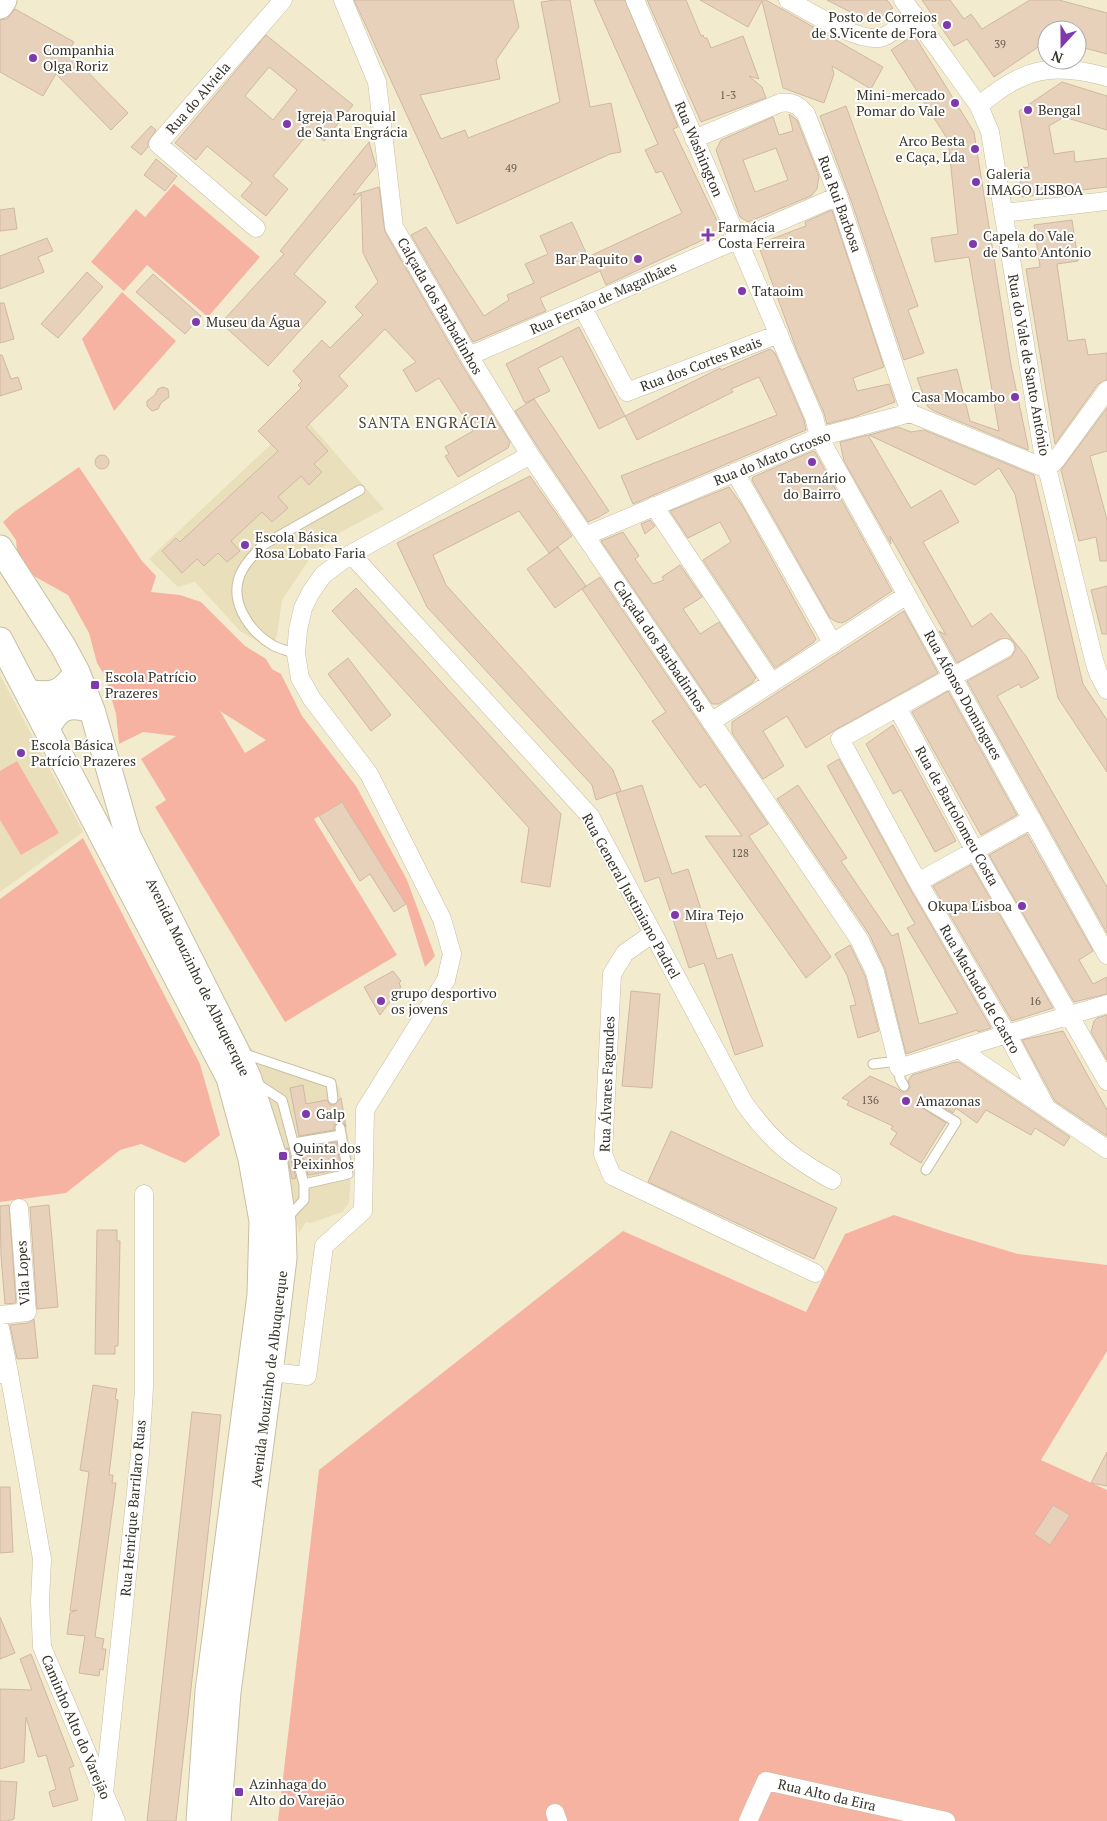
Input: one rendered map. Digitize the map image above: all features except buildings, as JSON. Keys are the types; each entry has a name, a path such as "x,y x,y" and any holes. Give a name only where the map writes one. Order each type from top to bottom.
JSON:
{"main road":[{"path":"0,6 4,0"},
{"name":"Avenida Mouzinho de Albuquerque","path":"0,548 78,672 92,710 128,836 250,1079 274,1157 283,1222 284,1258 228,1692 218,1821"},
{"name":"Avenida Mouzinho de Albuquerque","path":"0,640 229,1078 251,1159 262,1221 260,1296 208,1691 199,1821"},
{"path":"28,692 45,696 59,691 78,672"},
{"path":"47,728 54,715 65,707 79,706 92,710"}],"street":[{"name":"Rua do Alviela","path":"256,228 158,144 283,0"},
{"name":"Calçada dos Barbadinhos","path":"343,0 377,82 394,227 469,356 530,455 859,939 875,972 898,1065"},
{"name":"Rua Washington","path":"635,0 814,417 819,437"},
{"path":"788,0 866,39 882,38 888,35 914,14"},
{"name":"Rua do Vale de Santo António","path":"903,0 979,106 990,132 1037,420 1047,469 1107,690"},
{"path":"979,106 1002,86 1032,73 1064,69 1081,70 1107,77"},
{"name":"Rua Rui Barbosa","path":"694,139 788,101 798,106 806,114 838,196 910,413"},
{"name":"Rua Fernão de Magalhães","path":"469,356 838,196"},
{"path":"1003,213 1107,201"},
{"name":"Rua dos Cortes Reais","path":"583,308 627,392 779,334"},
{"path":"910,413 1047,469 1056,460 1107,390"},
{"name":"Rua do Mato Grosso","path":"585,536 819,437 910,413"},
{"name":"Rua Afonso Domingues","path":"819,437 1107,955"},
{"path":"270,1372 307,1376 324,1246 363,1211 364,1110 446,980 452,954 442,919 369,774 312,699 300,678 296,654 298,630 303,608 323,575 351,554 530,455"},
{"path":"736,472 833,644"},
{"path":"654,506 772,683"},
{"name":"Rua General Justiniano Padrel","path":"351,554 590,816 744,1103 759,1124 778,1145 803,1164 832,1180"},
{"path":"711,722 908,595"},
{"path":"897,707 1005,648"},
{"name":"Rua Machado de Castro","path":"897,707 840,739 918,882 1047,1109"},
{"name":"Rua de Bartolomeu Costa","path":"897,707 975,850 1107,1080"},
{"path":"918,882 1032,819"},
{"name":"Rua Álvares Fagundes","path":"652,934 625,953 612,974 603,1154 612,1176 815,1273"},
{"path":"898,1065 959,1049 1107,1004"},
{"path":"959,1049 1107,1149"},
{"name":"Rua Henrique Barrilaro Ruas","path":"101,1821 140,1454 144,1387 144,1194"},
{"name":"Vila Lopes","path":"0,1315 27,1312 19,1208"},
{"path":"0,1328 5,1373"},
{"name":"Caminho Alto do Varejão","path":"5,1373 42,1558 40,1601 42,1647 116,1821"},
{"name":"Rua Alto da Eira","path":"748,1821 766,1781 946,1821"}],"lane":[{"path":"296,654 274,646 255,632 245,620 239,606 237,594 242,570 250,558 263,545 360,490"},
{"path":"237,1052 331,1083 333,1099"},
{"path":"873,1064 898,1065 900,1079 904,1086"},
{"path":"250,1079 282,1100 304,1184 304,1200 283,1222"},
{"path":"923,1102 956,1122 926,1170"},
{"path":"294,1142 341,1132 348,1174 304,1184"}],"shaded area":[{"path":"174,184 260,257 208,317 147,265 124,291 91,262 136,209 145,217"},
{"path":"122,292 176,341 114,411 82,339"},
{"name":"Escola Básica Rosa Lobato Faria","path":"302,415 384,509 341,532 310,558 282,600 277,635 271,649 240,631 195,582 178,587 149,559"},
{"path":"79,467 142,561 156,576 151,592 180,595 201,602 245,646 266,659 272,669 281,674 302,716 356,786 407,880 435,956 425,967 406,904 342,802 314,819 397,955 285,1022 155,807 166,800 141,759 176,736 143,732 119,744 116,714 105,676 97,663 89,633 68,595 32,575 17,551 16,540 3,522 14,512","holes":["220,711 266,740 245,753"]},
{"name":"Escola Básica Patrício Prazeres","path":"0,675 83,832 0,892"},
{"path":"17,761 59,833 21,855 0,820 0,771"},
{"path":"83,838 200,1064 220,1135 185,1163 141,1144 120,1150 66,1193 0,1202 0,899"},
{"name":"Galp","path":"211,988 226,1000 250,1047 258,1055 332,1079 339,1087 352,1157 349,1203 342,1212 311,1223 306,1222 299,1233 292,1201"},
{"path":"894,1215 1018,1254 1107,1265 1107,1351 1041,1460 1107,1490 1107,1821 278,1821 319,1470 623,1231 806,1312 845,1234"}],"place":[{"name":"Posto de Correios de S.Vicente de Fora","path":"947,25"},
{"name":"Companhia Olga Roriz","path":"33,58"},
{"name":"Mini-mercado Pomar do Vale","path":"955,103"},
{"name":"Bengal","path":"1028,110"},
{"name":"Igreja Paroquial de Santa Engrácia","path":"287,124"},
{"name":"Arco Besta e Caça, Lda","path":"975,149"},
{"name":"Galeria IMAGO LISBOA","path":"976,182"},
{"name":"Farmácia Costa Ferreira","path":"708,235"},
{"name":"Capela do Vale de Santo António","path":"973,244"},
{"name":"Bar Paquito","path":"638,259"},
{"name":"Tataoim","path":"742,291"},
{"name":"Museu da Água","path":"196,322"},
{"name":"Casa Mocambo","path":"1015,397"},
{"name":"Tabernário do Bairro","path":"812,462"},
{"name":"Escola Básica Rosa Lobato Faria","path":"245,545"},
{"name":"Escola Patrício Prazeres","path":"95,685"},
{"name":"Escola Básica Patrício Prazeres","path":"21,753"},
{"name":"Okupa Lisboa","path":"1022,906"},
{"name":"Mira Tejo","path":"675,915"},
{"name":"grupo desportivo os jovens","path":"381,1001"},
{"name":"Amazonas","path":"906,1101"},
{"name":"Galp","path":"306,1114"},
{"name":"Quinta dos Peixinhos","path":"283,1156"},
{"name":"Azinhaga do Alto do Varejão","path":"239,1792"}],"district":[{"name":"SANTA ENGRÁCIA","path":"428,423"}]}
